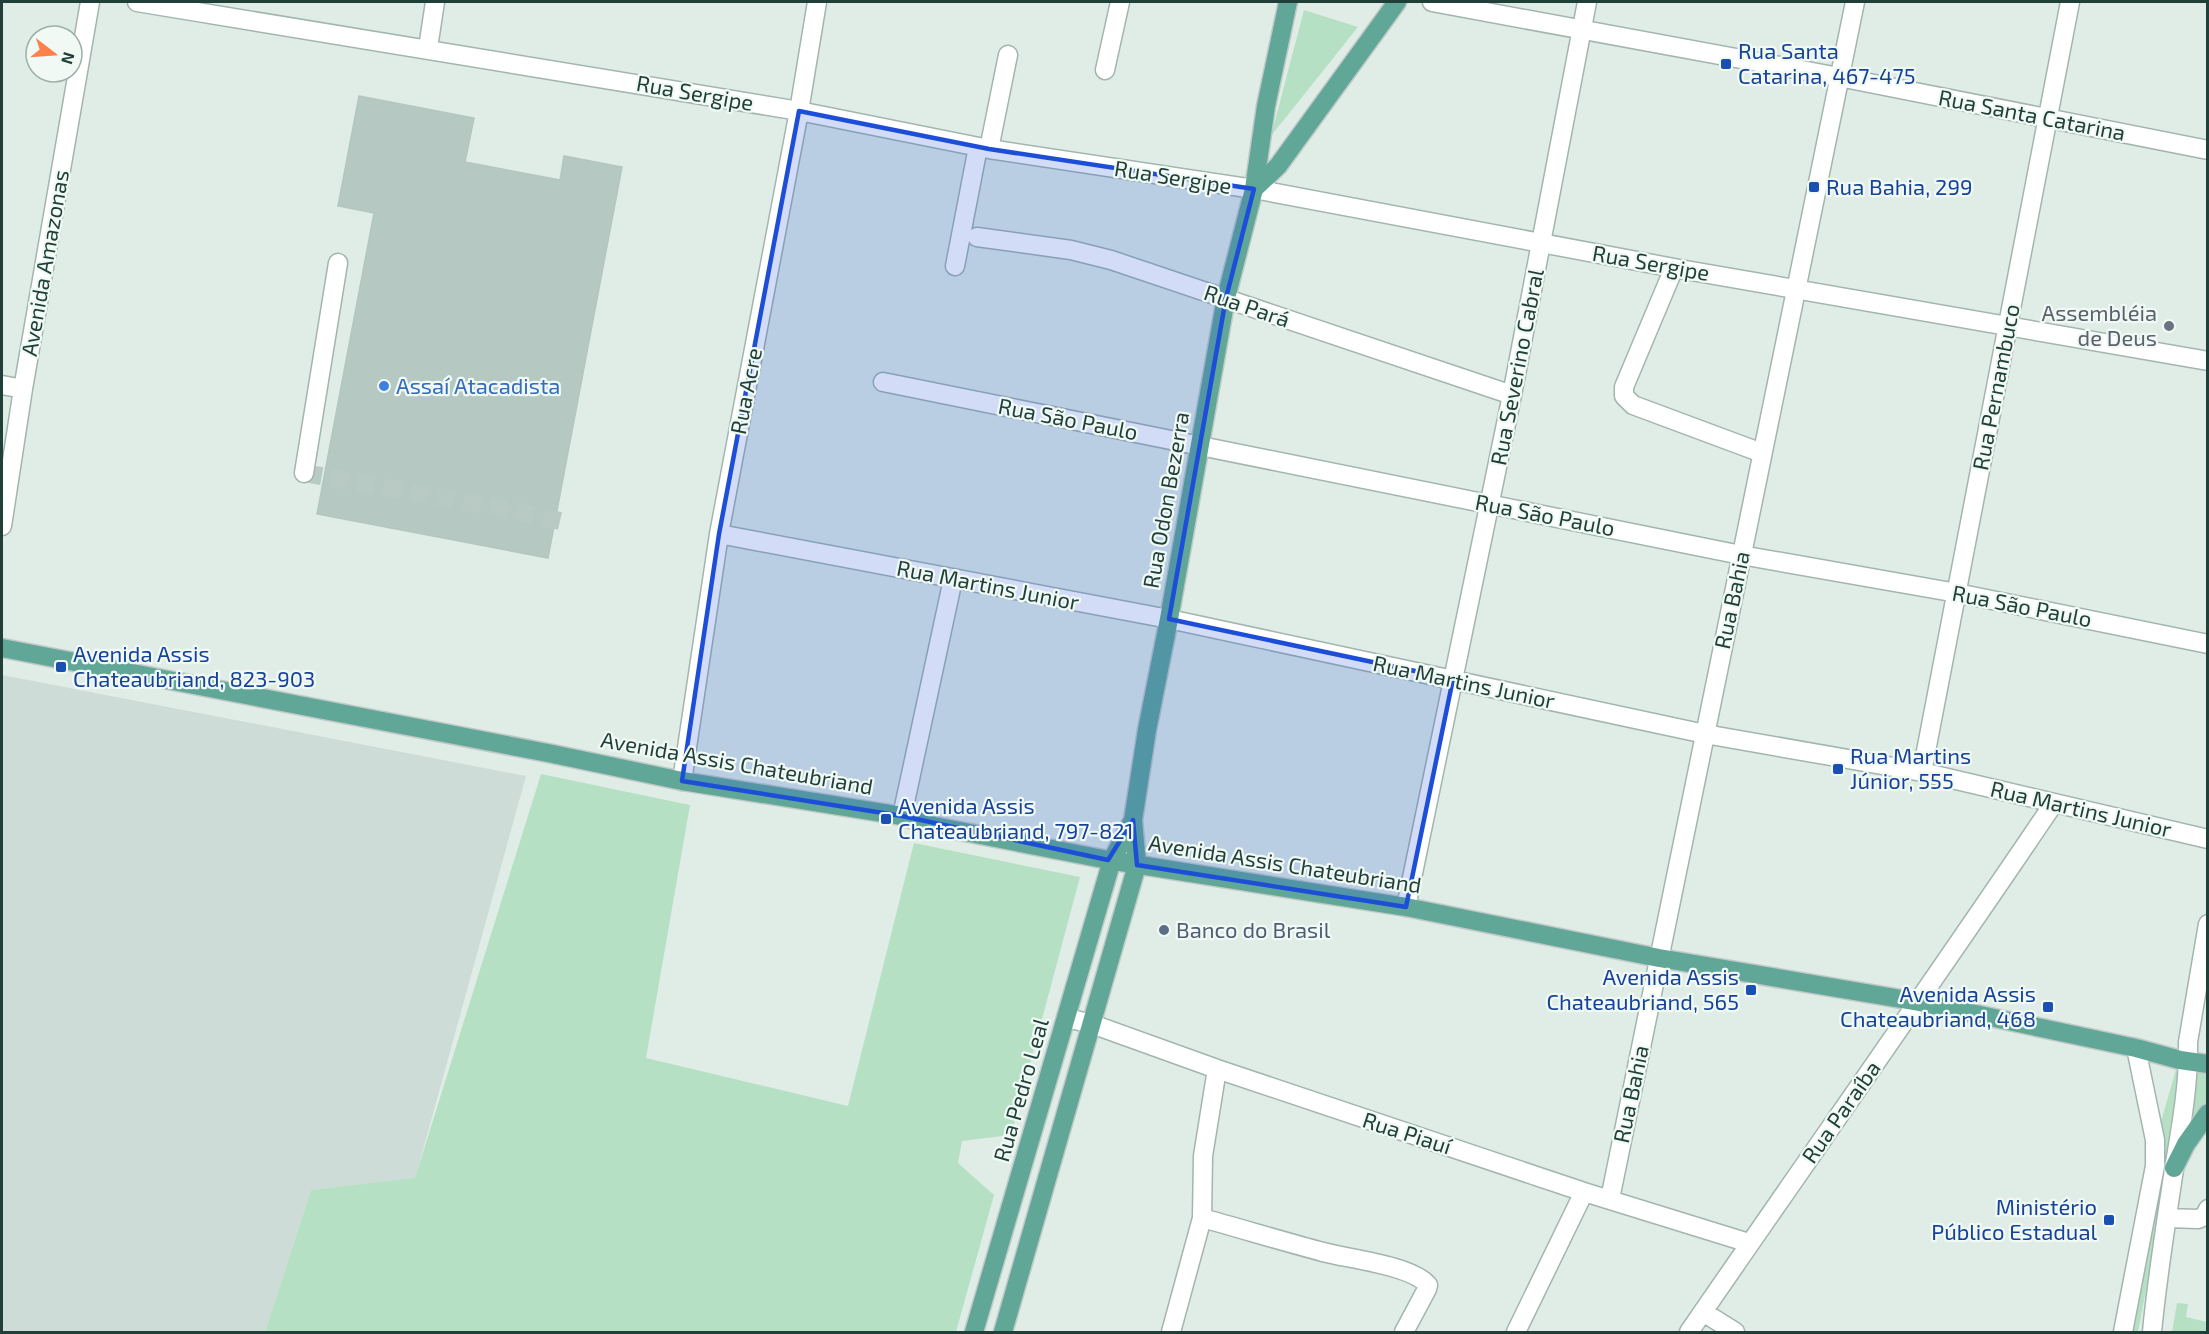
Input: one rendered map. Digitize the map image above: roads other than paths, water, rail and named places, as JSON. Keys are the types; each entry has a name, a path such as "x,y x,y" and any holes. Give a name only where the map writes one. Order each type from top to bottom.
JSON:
{"main road":[{"name":"Rua Odon Bezerra","path":"1137,865 1133,820 1147,730 1226,298 1254,189 1266,106 1288,2"},
{"path":"1254,189 1278,166 1397,2"},
{"name":"Avenida Assis Chateubriand","path":"2,648 682,781 902,816 929,825 1137,865 1406,908 1659,958 1919,1002 2208,1064"},
{"name":"Rua Odon Bezerra","path":"1112,860 1133,820"},
{"name":"Rua Pedro Leal","path":"974,1332 1112,860"},
{"path":"1003,1332 1137,865"},
{"path":"2174,1168 2186,1144 2208,1113"}],"street":[{"name":"Avenida Amazonas","path":"2,526 23,389 90,2"},
{"name":"Rua Sergipe","path":"137,2 428,48 799,111 983,148 1254,189 1674,268 2208,361"},
{"path":"428,48 435,2"},
{"name":"Rua Acre","path":"682,781 719,534 799,111 817,2"},
{"path":"1105,70 1120,2"},
{"name":"Rua Santa Catarina","path":"1432,2 1583,28 2208,150"},
{"name":"Rua Severino Cabral","path":"1406,908 1512,395 1587,2"},
{"name":"Rua Bahia","path":"1610,1199 1855,2"},
{"name":"Rua Pernambuco","path":"1923,772 2070,2"},
{"path":"956,266 983,148 1008,55"},
{"name":"Rua Pará","path":"977,237 1071,250 1111,260 1512,395"},
{"path":"304,473 338,263"},
{"path":"1674,268 1624,387 1624,396 1633,405 1762,453"},
{"name":"Rua São Paulo","path":"883,382 1741,555 1957,593 2208,644"},
{"path":"2,385 23,389"},
{"name":"Rua Martins Junior","path":"719,534 1169,619 1705,734 1923,772 2208,839"},
{"path":"902,816 953,579"},
{"name":"Rua Paraíba","path":"1693,1331 1749,1243 1919,1002 2054,804"},
{"path":"2152,1332 2182,1124 2188,1042 2208,924"},
{"name":"Rua Piauí","path":"1067,1018 1092,1024 1217,1070 1584,1192 1749,1243"},
{"path":"2123,1332 2155,1166 2155,1140 2136,1048"},
{"path":"1171,1332 1202,1218 1203,1156 1217,1070"},
{"path":"1516,1332 1584,1192"},
{"path":"2167,1218 2198,1219 2205,1216 2208,1209"},
{"path":"1202,1218 1326,1253 1382,1264 1422,1279 1428,1285 1427,1289 1404,1332"},
{"path":"1703,1312 1735,1332"}],"tunnel":[{"path":"304,473 517,511 560,521"}],"place":[{"name":"Rua Santa Catarina, 467-475","path":"1726,64"},
{"name":"Rua Bahia, 299","path":"1814,187"},
{"name":"Assembléia de Deus","path":"2169,326"},
{"name":"Assaí Atacadista","path":"384,386"},
{"name":"Avenida Assis Chateaubriand, 823-903","path":"61,667"},
{"name":"Rua Martins Júnior, 555","path":"1838,769"},
{"name":"Avenida Assis Chateaubriand, 797-821","path":"886,819"},
{"name":"Banco do Brasil","path":"1164,930"},
{"name":"Avenida Assis Chateaubriand, 565","path":"1751,990"},
{"name":"Avenida Assis Chateaubriand, 468","path":"2048,1007"},
{"name":"Ministério Público Estadual","path":"2109,1220"}]}
